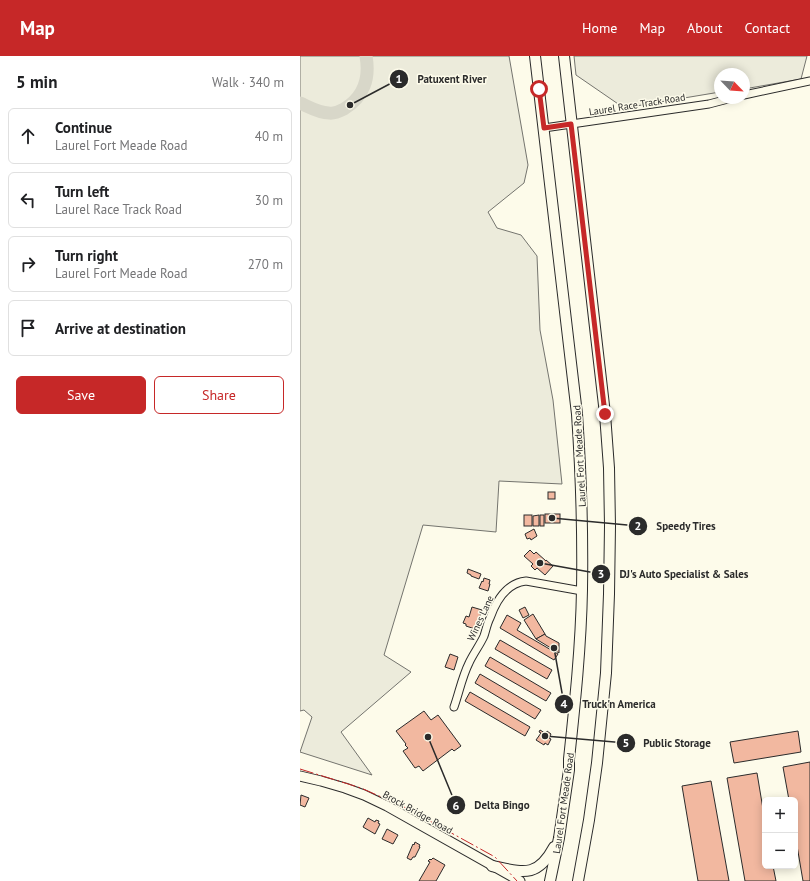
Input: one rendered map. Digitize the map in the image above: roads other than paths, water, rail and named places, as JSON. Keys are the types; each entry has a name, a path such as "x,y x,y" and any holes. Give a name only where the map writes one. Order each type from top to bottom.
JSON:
{"main road":[{"name":"Laurel Fort Meade Road","path":"535,56 577,414 582,524 582,591 578,669 569,770 559,838 550,881"},
{"path":"564,56 605,414 610,526 610,594 606,673 595,778 578,881"},
{"path":"492,866 522,872 532,870 539,867 550,855 559,838"}],"street":[{"path":"750,94 810,81"},
{"name":"Laurel Race Track Road","path":"544,128 714,102"},
{"name":"Wines Lane","path":"454,707 468,664 485,634 490,618 503,593 512,585 526,581 582,591"},
{"name":"Brock Bridge Road","path":"300,776 345,788 375,800 520,881"}],"waterway":[{"path":"300,103 325,113 335,113 344,109 356,99 364,86 367,72 366,56"}],"place":[{"name":"Patuxent River","path":"350,105"},
{"name":"Speedy Tires","path":"552,518"},
{"name":"DJ's Auto Specialist & Sales","path":"540,563"},
{"name":"Truck'n America","path":"554,648"},
{"name":"Public Storage","path":"545,736"},
{"name":"Delta Bingo","path":"428,737"}]}
